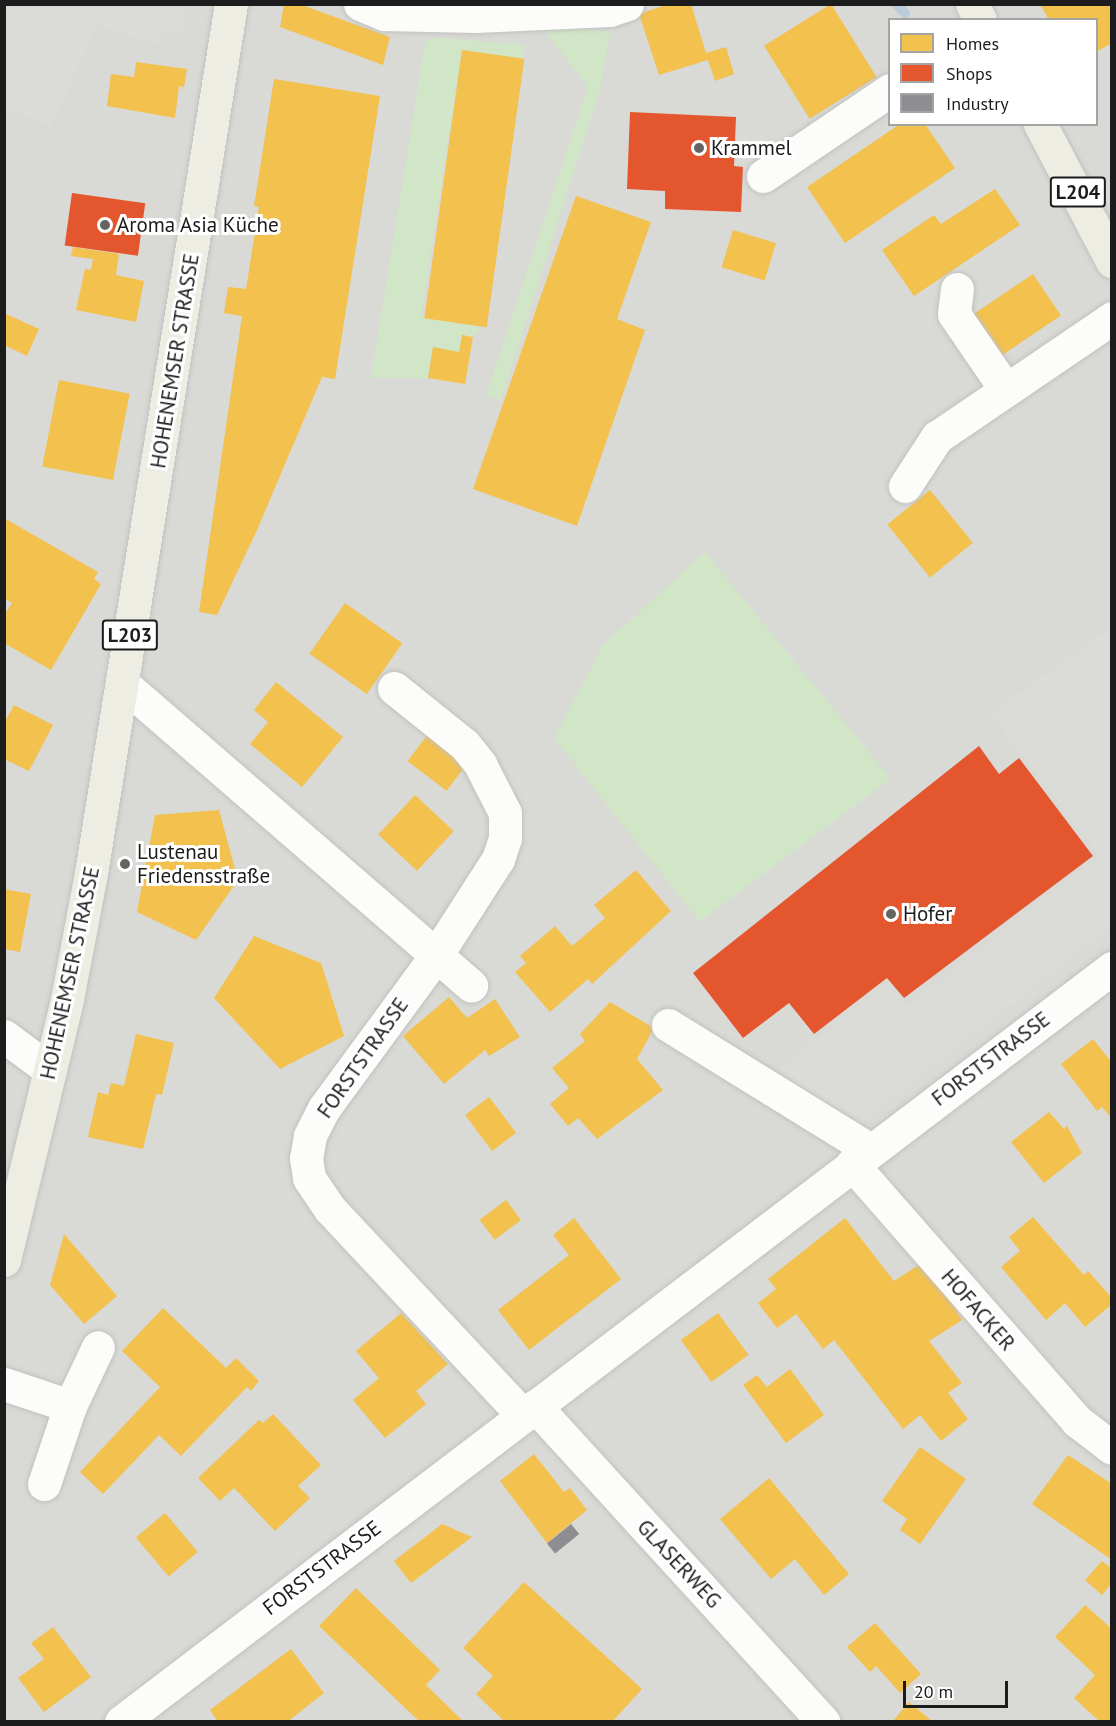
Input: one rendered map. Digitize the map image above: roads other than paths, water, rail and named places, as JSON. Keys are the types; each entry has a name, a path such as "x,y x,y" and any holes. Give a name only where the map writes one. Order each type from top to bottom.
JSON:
{"main road":[{"name":"HOHENEMSER STRASSE","path":"4,1260 50,1070 91,873 231,4"},
{"path":"972,4 979,18"},
{"name":"L204","path":"1041,126 1112,261"}],"street":[{"path":"360,4 384,14 475,16 610,10 627,4"},
{"path":"763,176 888,91"},
{"path":"957,289 954,314 1006,390"},
{"path":"905,486 937,437 1112,318"},
{"path":"122,683 435,957 471,985"},
{"name":"FORSTSTRASSE","path":"394,688 464,744 495,787 505,813 505,838 498,859 435,957 324,1108 310,1136 306,1158 309,1178 330,1209 529,1410"},
{"name":"FORSTSTRASSE","path":"121,1722 1112,968"},
{"path":"668,1025 861,1157"},
{"path":"4,1036 50,1070"},
{"name":"HOFACKER","path":"861,1157 1077,1421 1112,1448"},
{"path":"44,1484 70,1406 99,1347"},
{"path":"4,1384 70,1406"},
{"name":"GLASERWEG","path":"529,1410 824,1722"}],"waterway":[{"path":"896,4 905,13"}],"place":[{"name":"Krammel","path":"699,148"},
{"name":"Aroma Asia Küche","path":"105,225"},
{"name":"Lustenau Friedensstraße","path":"125,864"},
{"name":"Hofer","path":"891,914"}]}
